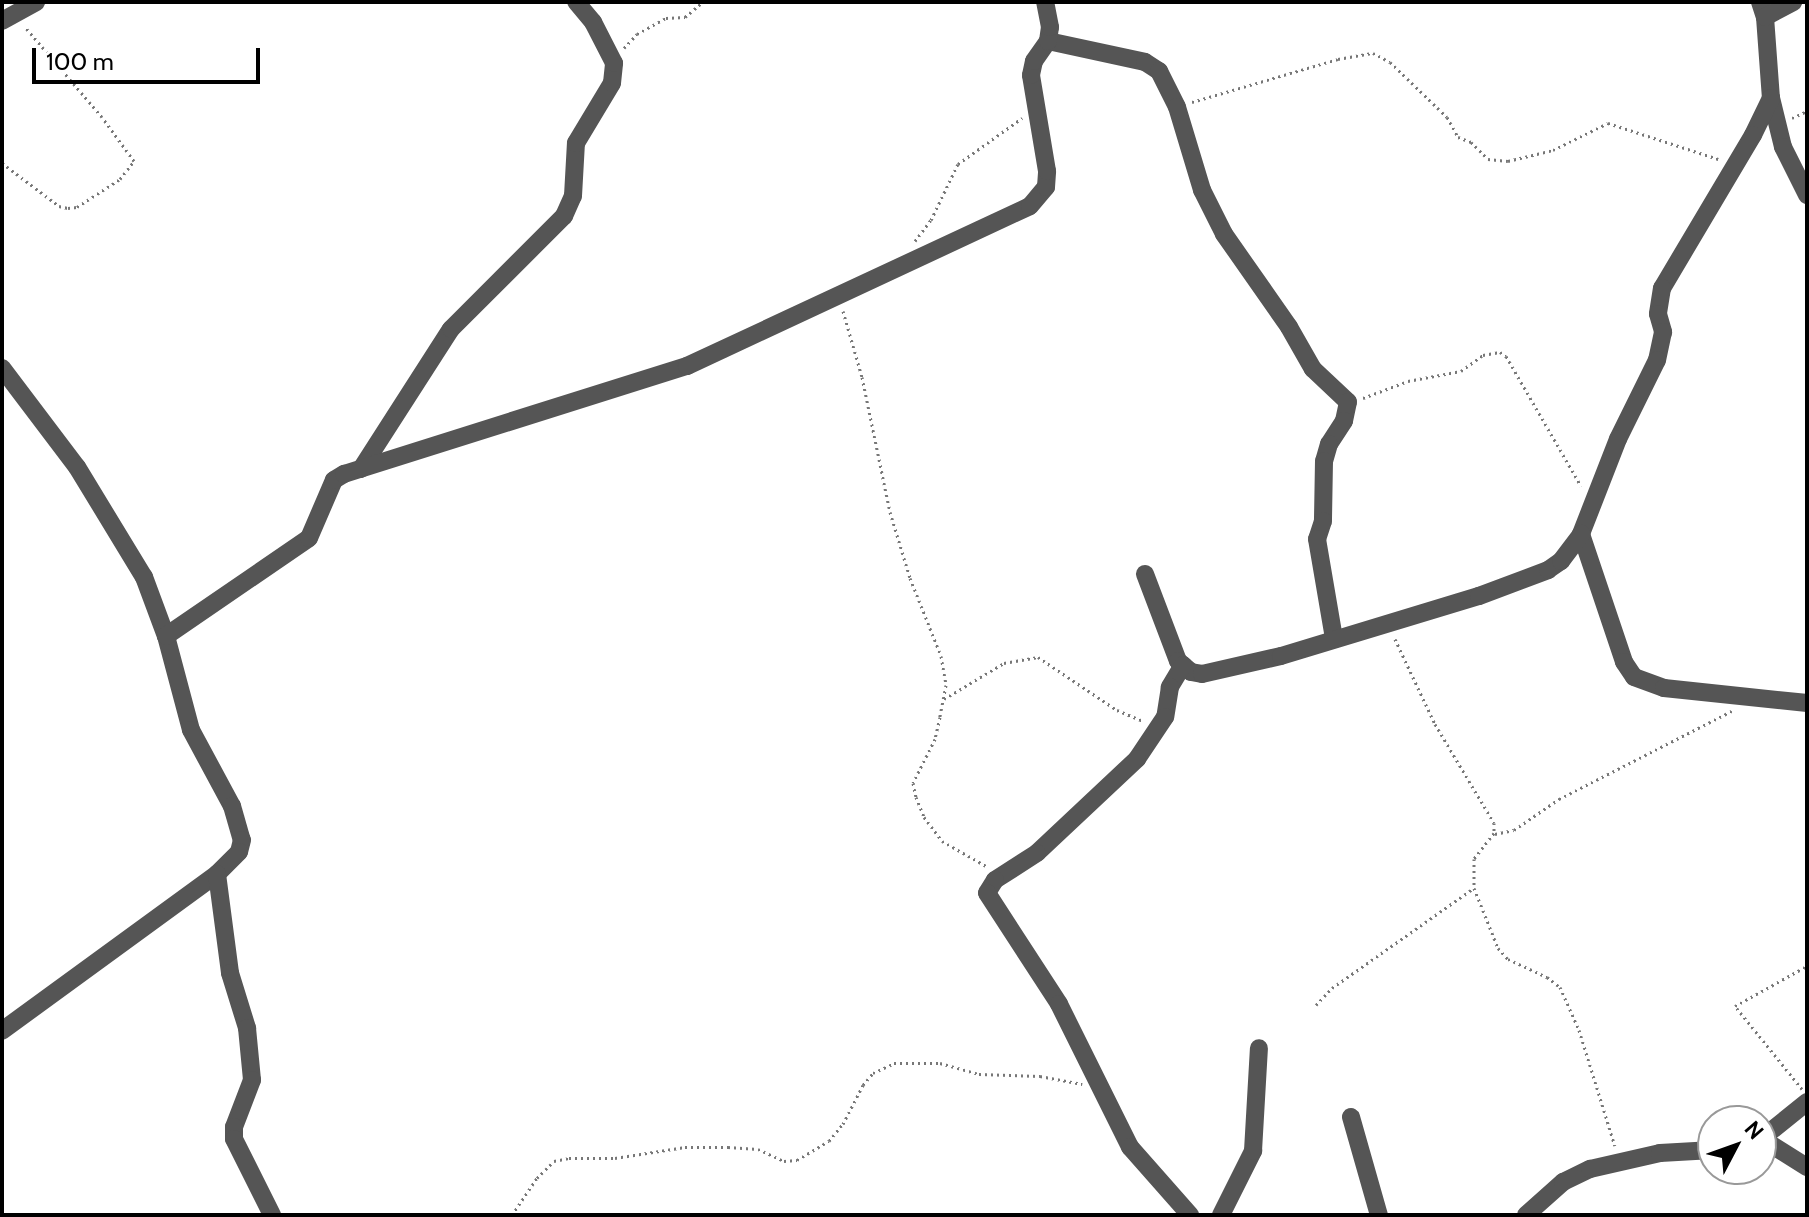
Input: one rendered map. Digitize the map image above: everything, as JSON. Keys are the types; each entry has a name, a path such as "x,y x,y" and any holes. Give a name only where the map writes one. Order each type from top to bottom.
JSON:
{"street":[{"path":"8,17 36,2"},
{"path":"361,469 451,329 564,216 577,182 576,143 612,83 614,63 593,22 576,2"},
{"path":"166,636 309,538 334,480 488,426 687,366 1030,206 1040,198 1047,171 1031,75 1034,61 1048,41 1050,27 1045,2"},
{"path":"1793,2 1763,9 1771,98 1783,147 1807,195"},
{"path":"1048,41 1145,62 1159,71 1177,107 1202,190 1224,234 1289,327 1313,369 1348,402 1348,412 1329,444 1324,461 1323,521 1317,539 1334,638"},
{"path":"1145,574 1169,645 1183,665 1202,674 1231,669 1479,596 1548,570 1561,561 1581,534 1618,439 1657,360 1663,332 1658,314 1662,288 1771,98"},
{"path":"2,368 77,467 144,577 166,636 191,730 241,827 239,852 217,874 2,1031"},
{"path":"1581,534 1624,662 1634,677 1664,688 1807,703"},
{"path":"1183,665 1170,687 1165,717 1137,759 1037,853 1002,876 987,889 987,893 1059,1004 1130,1147 1190,1215"},
{"path":"217,874 230,973 247,1028 252,1080 234,1127 234,1139 272,1215"},
{"path":"1221,1215 1253,1151 1259,1048"},
{"path":"1777,1127 1807,1102"},
{"path":"1351,1117 1379,1215"},
{"path":"1777,1148 1807,1167"},
{"path":"1525,1214 1563,1182 1620,1160 1697,1151"}],"path":[{"path":"614,63 637,34 666,18 685,17 703,2"},
{"path":"2,163 68,208 77,207 120,179 134,161 102,117 8,17"},
{"path":"1177,107 1338,59 1373,53 1390,62 1447,117 1458,137 1471,142 1488,159 1508,161 1553,150 1608,123 1735,165"},
{"path":"905,263 915,241 931,220 958,164 1006,127 1036,111"},
{"path":"838,296 862,377 890,512 910,578 941,656 946,685 935,739 913,783 916,797 924,817 942,841 1002,876"},
{"path":"1348,402 1419,378 1461,371 1483,355 1500,352 1592,503"},
{"path":"1387,621 1435,724 1494,823 1494,833 1474,859 1474,888 1502,953 1555,981 1566,997 1620,1160"},
{"path":"943,699 1004,663 1038,657 1117,710 1157,728"},
{"path":"1494,833 1514,830 1559,799 1756,697"},
{"path":"1316,1005 1332,988 1474,888"},
{"path":"1807,966 1735,1006 1807,1095"},
{"path":"512,1215 537,1178 554,1161 569,1158 615,1158 685,1147 728,1147 758,1149 784,1161 797,1160 829,1141 843,1124 863,1085 873,1073 894,1063 940,1063 979,1074 1040,1076 1099,1087"}]}
